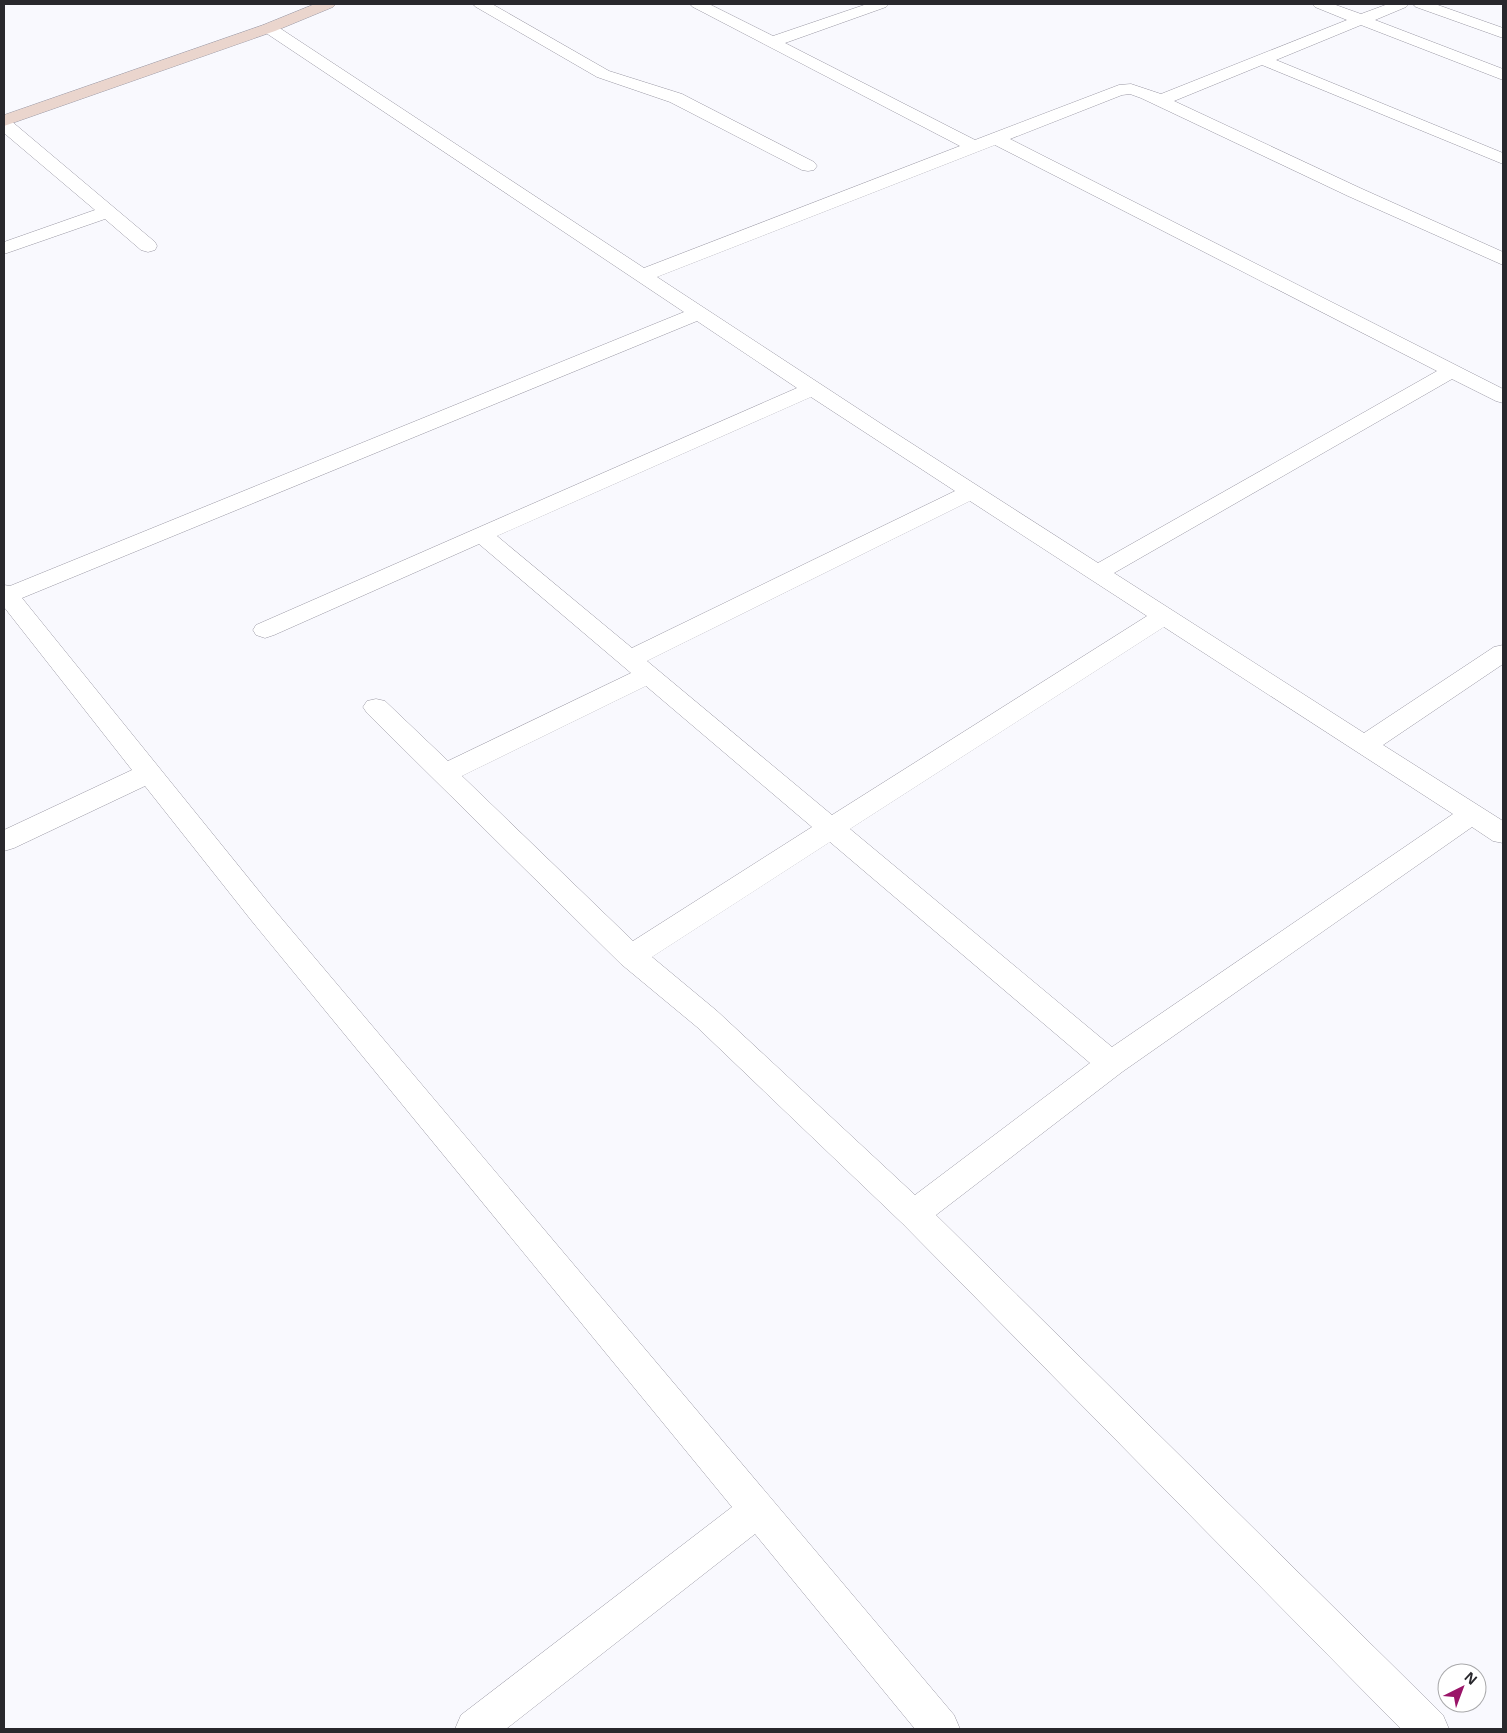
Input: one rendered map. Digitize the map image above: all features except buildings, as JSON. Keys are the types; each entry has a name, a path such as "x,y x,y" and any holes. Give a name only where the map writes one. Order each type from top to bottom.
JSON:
{"street":[{"path":"148,246 4,122 269,28 328,4"},
{"path":"481,4 603,74 676,98 808,166"},
{"path":"698,4 974,146"},
{"path":"772,42 882,4"},
{"path":"1320,4 1503,75"},
{"path":"1161,100 1401,4"},
{"path":"1421,4 1503,33"},
{"path":"269,28 812,389 1503,834"},
{"path":"1261,59 1499,153"},
{"path":"642,276 1119,90 1135,89 1354,192 1503,258"},
{"path":"995,138 1503,397"},
{"path":"4,248 108,212"},
{"path":"698,313 5,595 267,921 940,1729"},
{"path":"1097,573 1452,371"},
{"path":"265,630 812,389"},
{"path":"444,774 639,667 971,492"},
{"path":"481,534 1111,1064"},
{"path":"631,956 1164,616"},
{"path":"1364,745 1503,653"},
{"path":"376,707 631,956 707,1019 914,1214 1429,1729"},
{"path":"4,841 149,773"},
{"path":"914,1214 1111,1064 1472,814"},
{"path":"475,1729 757,1510"}]}
